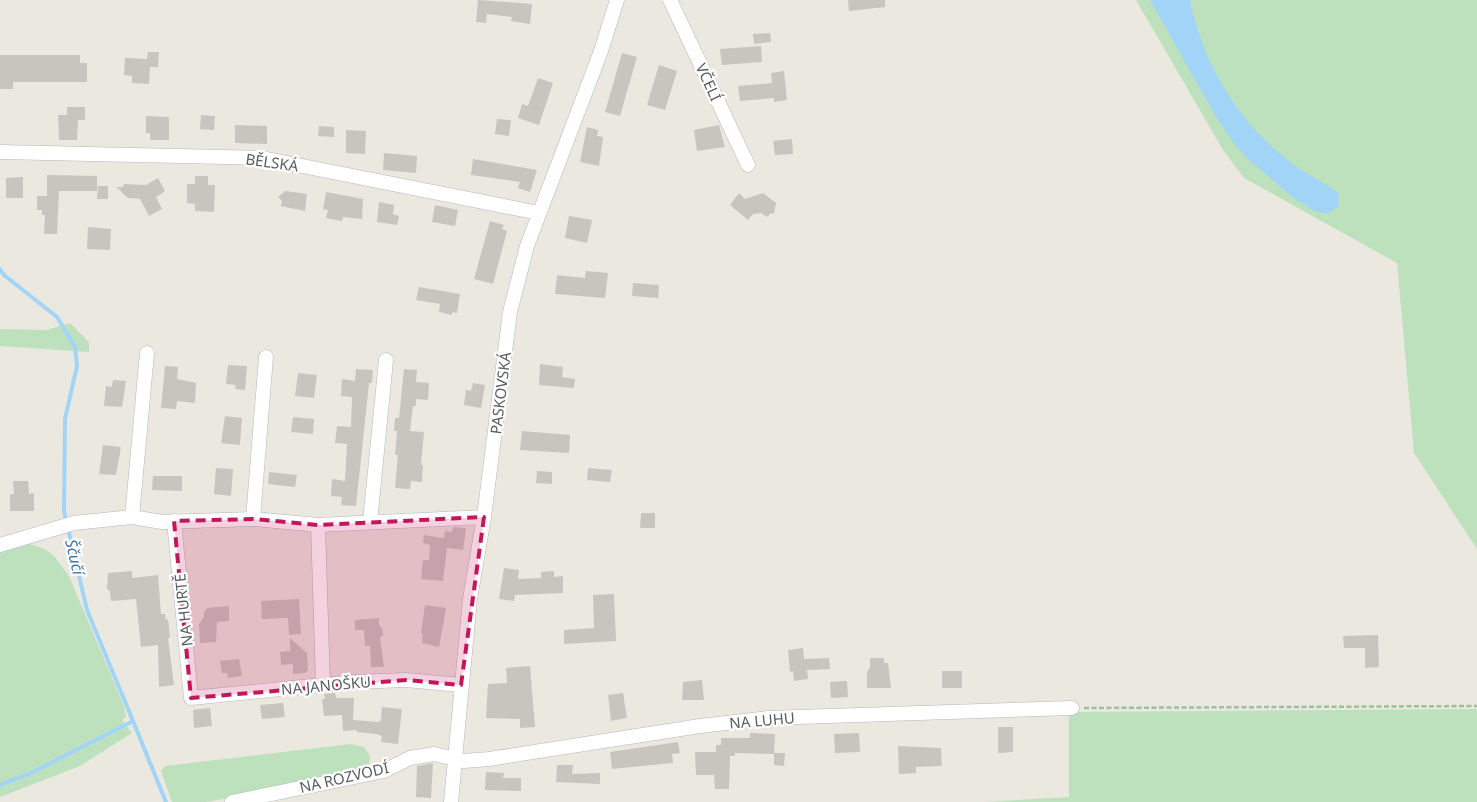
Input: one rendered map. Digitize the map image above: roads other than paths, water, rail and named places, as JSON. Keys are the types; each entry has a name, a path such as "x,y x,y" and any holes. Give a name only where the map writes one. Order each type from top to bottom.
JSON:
{"street":[{"name":"PASKOVSKÁ","path":"451,802 470,600 484,517 510,312 518,275 539,213 601,51 617,0"},
{"name":"VČELÍ","path":"670,0 748,164"},
{"name":"BĚLSKÁ","path":"0,152 262,158 539,213"},
{"path":"132,517 147,353"},
{"path":"253,520 266,357"},
{"path":"370,522 386,360"},
{"path":"0,545 74,523 132,517 174,521 253,520 318,525 484,517"},
{"name":"NA HURTĚ","path":"174,521 191,698"},
{"path":"318,525 323,685"},
{"name":"NA JANOŠKU","path":"191,698 323,685 406,680 461,685"},
{"name":"NA LUHU","path":"454,758 464,761 488,760 691,727 768,718 1072,708"},
{"name":"NA ROZVODÍ","path":"232,802 384,771 410,758 434,754 454,758"}],"water":[{"path":"1150,0 1190,0 1204,48 1226,92 1256,131 1274,148 1293,164 1338,193 1339,206 1327,214 1315,211 1295,199 1250,161 1235,145 1216,117"}],"waterway":[{"name":"Ščučí","path":"0,269 4,275 57,317 75,347 77,366 65,419 64,511 87,610 133,721 29,774 0,785"},
{"path":"133,721 166,802"}]}
